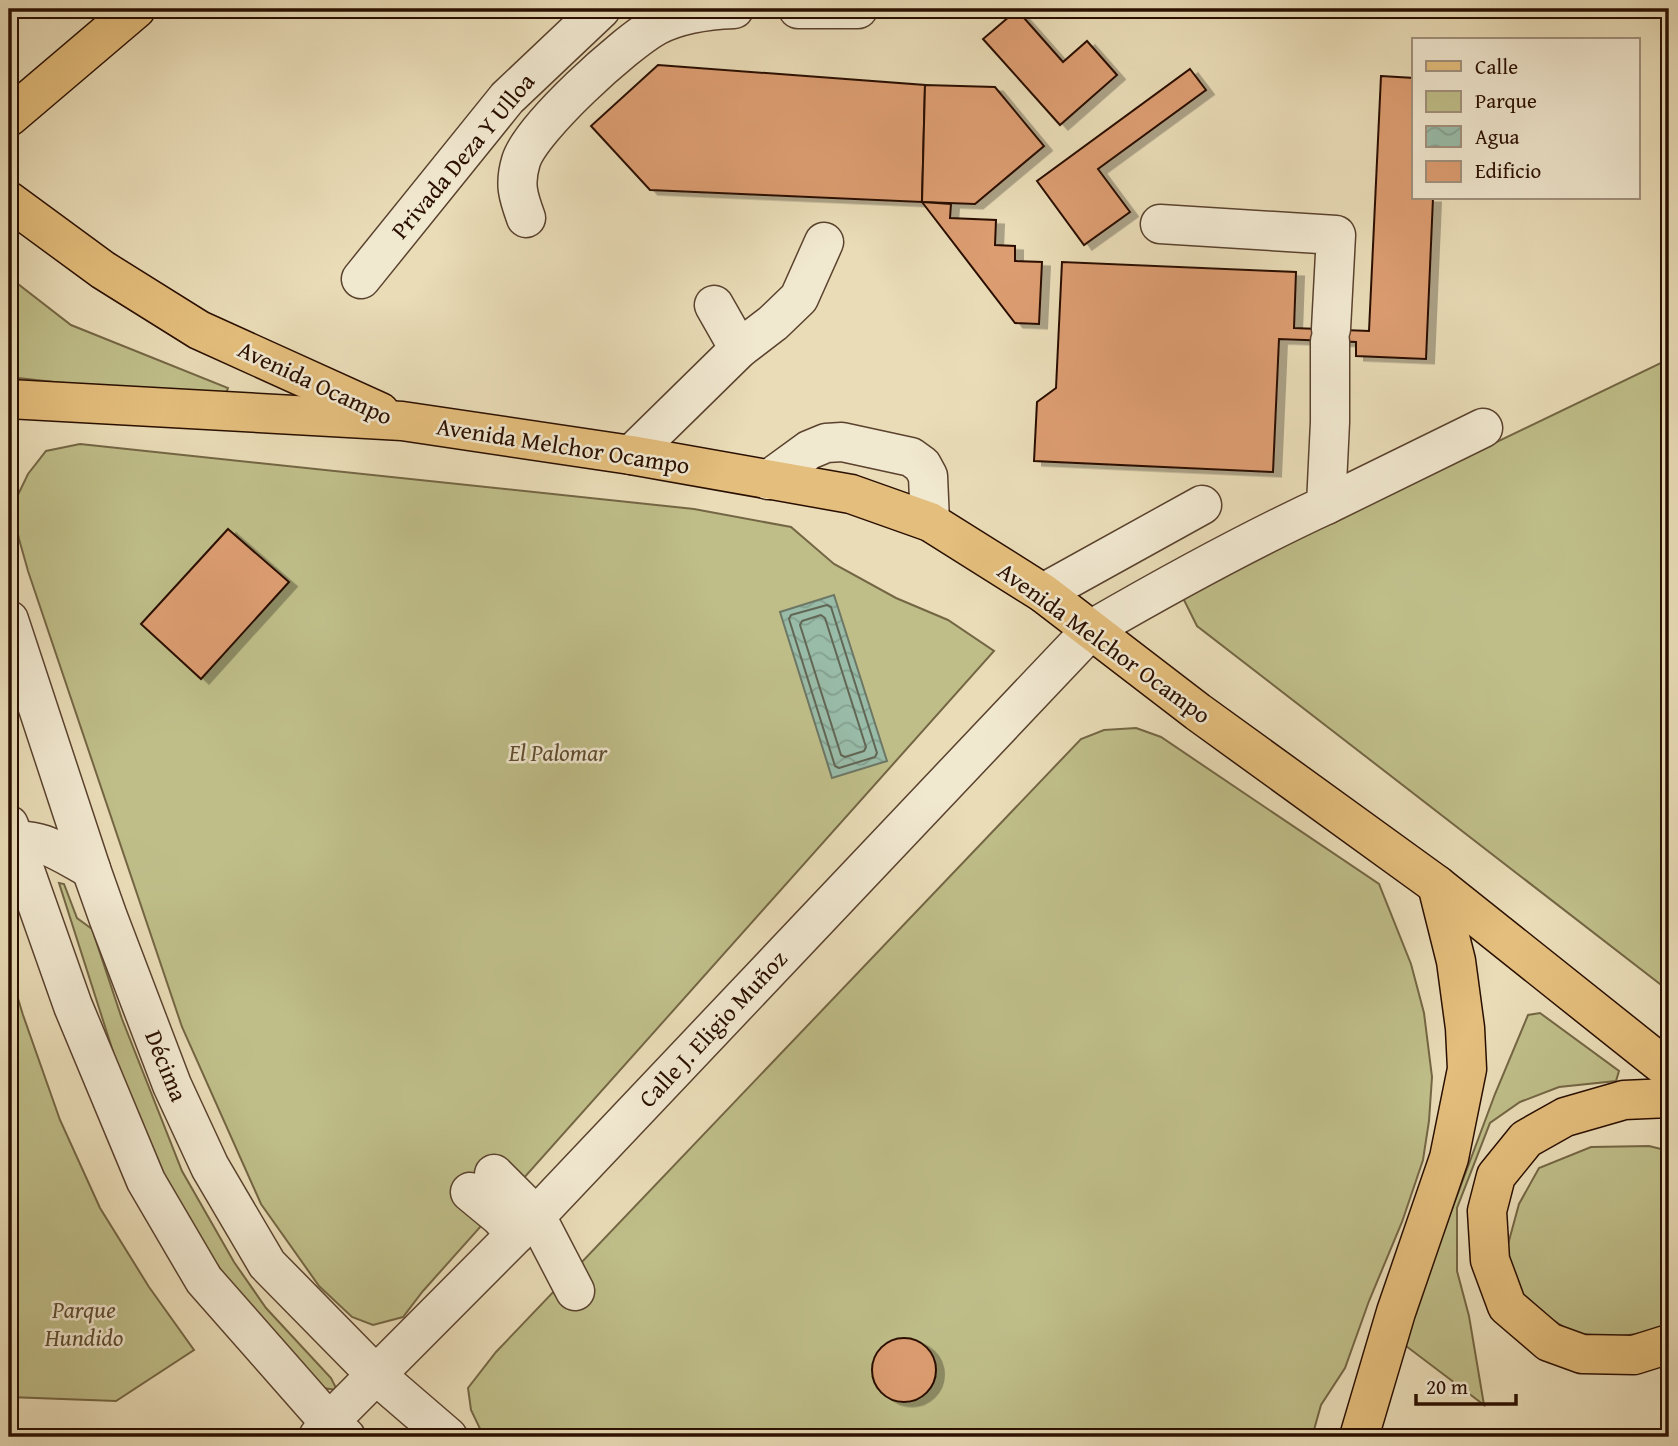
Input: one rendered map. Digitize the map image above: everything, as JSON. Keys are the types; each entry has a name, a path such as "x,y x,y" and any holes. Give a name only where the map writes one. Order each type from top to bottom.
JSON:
{"main road":[{"path":"9,117 136,9"},
{"name":"Avenida Ocampo","path":"9,201 103,270 199,330 402,421"},
{"name":"Avenida Ocampo","path":"9,399 402,421"},
{"name":"Avenida Melchor Ocampo","path":"402,421 631,455 851,494 930,522 1042,593 1092,629 1198,712 1437,885 1669,1070"},
{"path":"1359,1437 1396,1312 1449,1158 1467,1069 1457,961 1437,885"},
{"path":"1669,1098 1624,1100 1565,1117 1526,1139 1496,1176 1487,1211 1490,1261 1507,1306 1549,1342 1582,1354 1621,1355 1634,1355 1669,1344"}],"street":[{"name":"Privada Deza Y Ulloa","path":"361,279 507,98 601,9"},
{"path":"526,218 517,193 521,159 531,139 577,90 657,25 717,9 734,9"},
{"path":"798,9 858,9"},
{"path":"1160,223 1336,235 1326,505"},
{"path":"631,455 739,349 774,323 799,298 824,242"},
{"path":"715,306 739,349"},
{"name":"Calle J. Eligio Muñoz","path":"331,1432 376,1375 526,1225 1092,629 1276,528 1483,428"},
{"path":"768,480 809,450 827,443 842,442 911,457 922,465 928,476 930,522"},
{"path":"1042,593 1202,505"},
{"name":"Décima","path":"9,620 91,869 172,1085 210,1167 267,1264 376,1375 448,1437"},
{"path":"10,837 44,844 91,869"},
{"path":"10,837 73,1006 146,1181 204,1280 331,1432"},
{"path":"9,906 43,922"},
{"path":"482,1183 526,1225 575,1291"}],"green space":[{"path":"9,277 71,325 228,388 224,399 9,377"},
{"path":"1669,359 1669,991 1197,626 1181,594"},
{"name":"El Palomar","path":"80,444 694,509 791,527 834,564 896,598 948,620 994,651 423,1291 403,1317 373,1325 352,1317 319,1286 261,1204 182,1027 28,571 12,507 28,474 46,451"},
{"path":"1136,728 1161,737 1379,884 1411,964 1424,1013 1432,1077 1423,1160 1402,1222 1345,1368 1321,1405 1312,1437 485,1437 471,1410 468,1388 496,1352 1081,739 1104,730"},
{"path":"59,883 64,884 77,918 92,929 122,1019 182,1171 234,1262 266,1308 331,1378 337,1390 323,1388 252,1314 206,1249 147,1144 125,1089"},
{"name":"Parque Hundido","path":"9,969 60,1120 100,1208 149,1287 194,1350 116,1401 9,1397"},
{"path":"1540,1013 1619,1071 1616,1081 1559,1087 1520,1102 1490,1123 1457,1208 1457,1271 1469,1316 1484,1405 1402,1343 1495,1094 1528,1015"},
{"path":"1649,1146 1669,1151 1669,1322 1657,1331 1614,1337 1573,1333 1533,1307 1510,1281 1507,1248 1519,1204 1539,1168 1591,1147"}],"water":[{"path":"834,595 887,761 832,778 780,612"}],"building":[{"path":"1017,10 1063,62 1087,41 1117,75 1060,125 983,39"},
{"path":"658,65 925,85 922,202 650,190 591,126"},
{"path":"1190,69 1206,90 1098,169 1130,212 1084,245 1037,181"},
{"path":"1381,76 1412,78 1412,200 1433,200 1426,359 1356,356 1356,342 1279,339 1273,472 1034,461 1037,402 1056,388 1062,262 1296,272 1294,328 1369,331"},
{"path":"925,85 995,87 1044,146 975,204 922,202"},
{"path":"922,202 951,204 950,218 996,220 995,245 1015,246 1015,261 1042,262 1039,324 1015,323"},
{"path":"228,529 289,582 201,679 141,624"},
{"path":"904,1338 916,1340 927,1347 934,1358 934,1382 927,1393 916,1400 904,1402 892,1400 881,1393 874,1382 872,1370 874,1358 881,1347 892,1340"}]}
